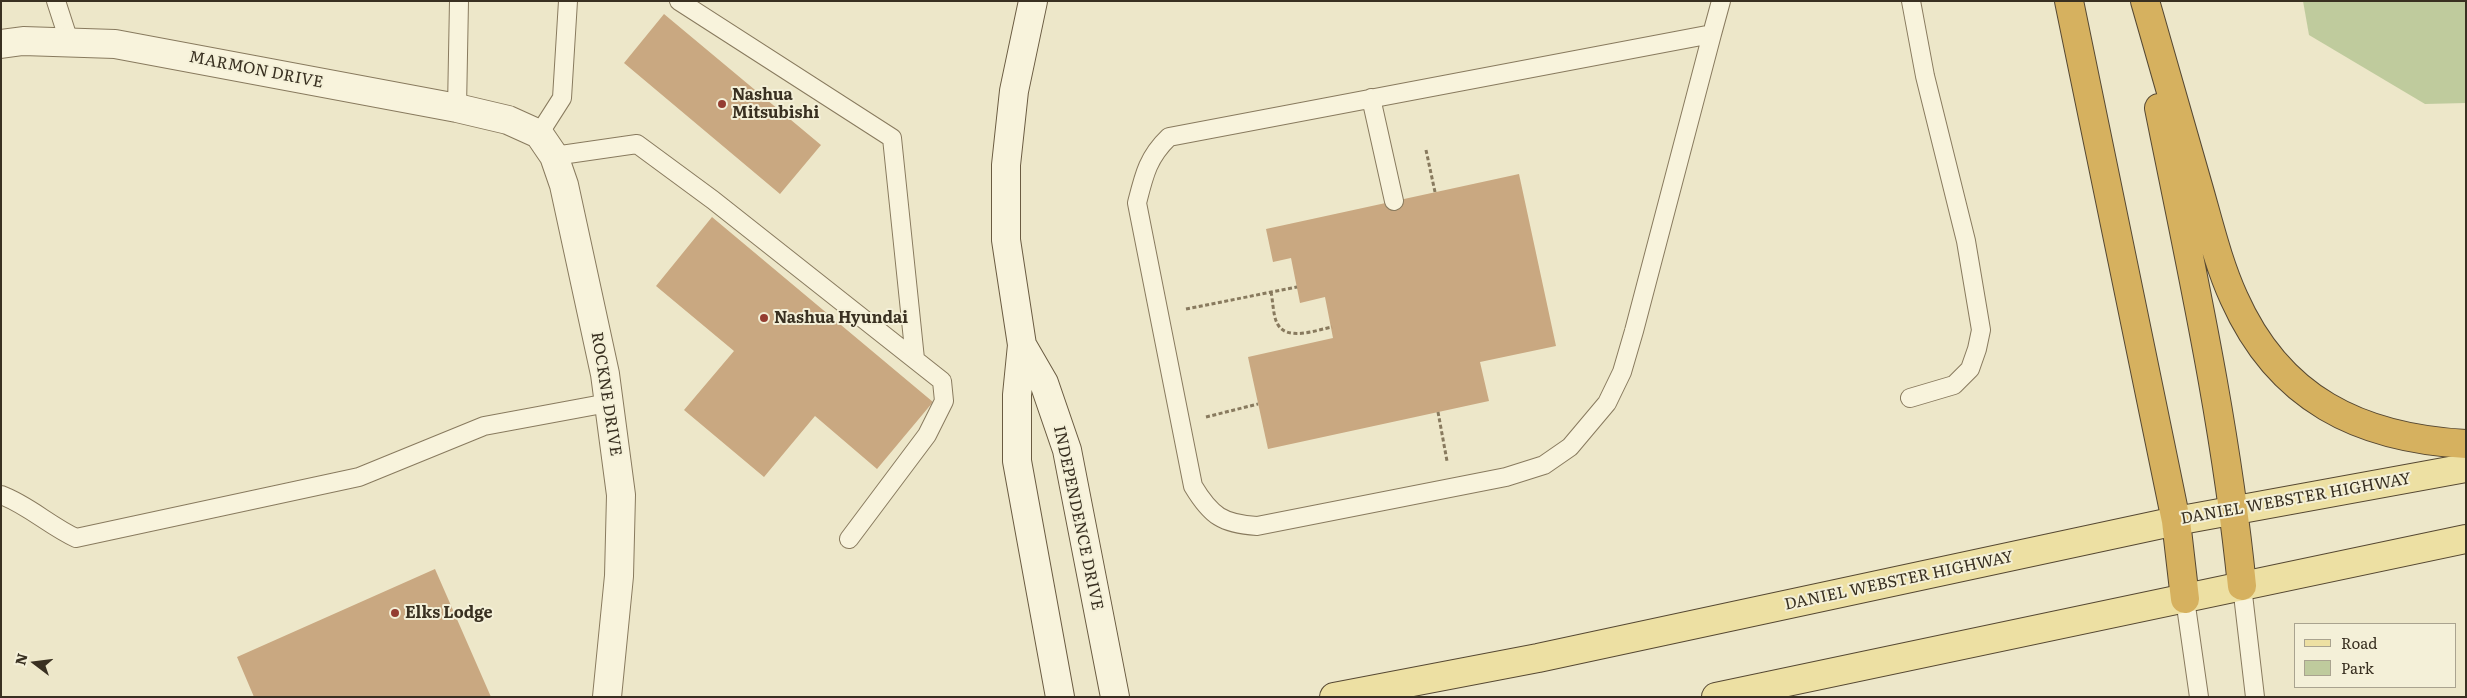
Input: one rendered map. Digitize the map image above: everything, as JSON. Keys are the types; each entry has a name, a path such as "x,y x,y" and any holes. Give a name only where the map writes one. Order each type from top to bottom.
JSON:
{"highway":[{"path":"2069,1 2176,521 2185,599"},
{"path":"2138,1 2221,420 2234,510 2242,586"},
{"path":"2145,1 2219,258 2241,313 2264,349 2297,385 2319,403 2351,421 2393,434 2439,442 2466,444"}],"main road":[{"name":"DANIEL WEBSTER HIGHWAY","path":"1334,697 1538,658 2176,521 2466,468"},
{"path":"1716,697 2466,539"}],"street":[{"name":"INDEPENDENCE DRIVE","path":"1033,1 1014,91 1006,165 1006,240 1022,345 1017,395 1016,461 1060,697"},
{"name":"MARMON DRIVE","path":"1,44 23,41 115,44 220,62 457,108 508,120 539,134"},
{"name":"ROCKNE DRIVE","path":"539,134 554,156 572,218 608,403 621,495 619,576 607,697"},
{"name":"INDEPENDENCE DRIVE","path":"1022,345 1044,383 1067,450 1115,697"}],"lane":[{"path":"56,1 69,41"},
{"path":"457,108 459,1"},
{"path":"539,134 562,98 568,1"},
{"path":"679,1 892,138 915,360"},
{"path":"1712,34 1169,137 1155,150 1149,163 1137,203 1194,486 1203,503 1214,515 1236,525 1257,526 1506,477 1544,465 1570,447 1607,403 1622,372 1721,1"},
{"path":"1910,398 1937,391 1954,384 1960,379 1970,369 1981,330 1966,241 1925,76 1911,1"},
{"path":"1371,98 1394,201"},
{"path":"554,156 638,144 713,200 942,381 944,401 927,435 849,539"},
{"path":"1,495 17,501 56,529 76,538 359,477 484,426 608,403"},
{"path":"2242,586 2255,697"},
{"path":"2185,599 2199,697"}],"path":[{"path":"1426,150 1434,192"},
{"path":"1183,310 1297,287"},
{"path":"1271,292 1277,323 1283,330 1292,334 1332,327"},
{"path":"1205,417 1258,404"},
{"path":"1438,412 1448,464"}],"green space":[{"path":"2303,1 2466,1 2466,103 2425,104 2309,35"}],"building":[{"name":"Nashua Mitsubishi","path":"664,14 821,145 780,194 624,63"},
{"path":"1519,174 1556,346 1480,362 1489,401 1268,449 1248,357 1333,338 1325,297 1300,303 1291,258 1273,262 1266,229"},
{"name":"Nashua Hyundai","path":"712,217 933,402 877,469 815,416 764,477 684,410 734,351 656,286"},
{"name":"Elks Lodge","path":"435,569 491,697 254,697 237,657"}],"place":[{"name":"Nashua Mitsubishi","path":"722,104"},
{"name":"Nashua Hyundai","path":"764,318"},
{"name":"Elks Lodge","path":"395,613"}]}
